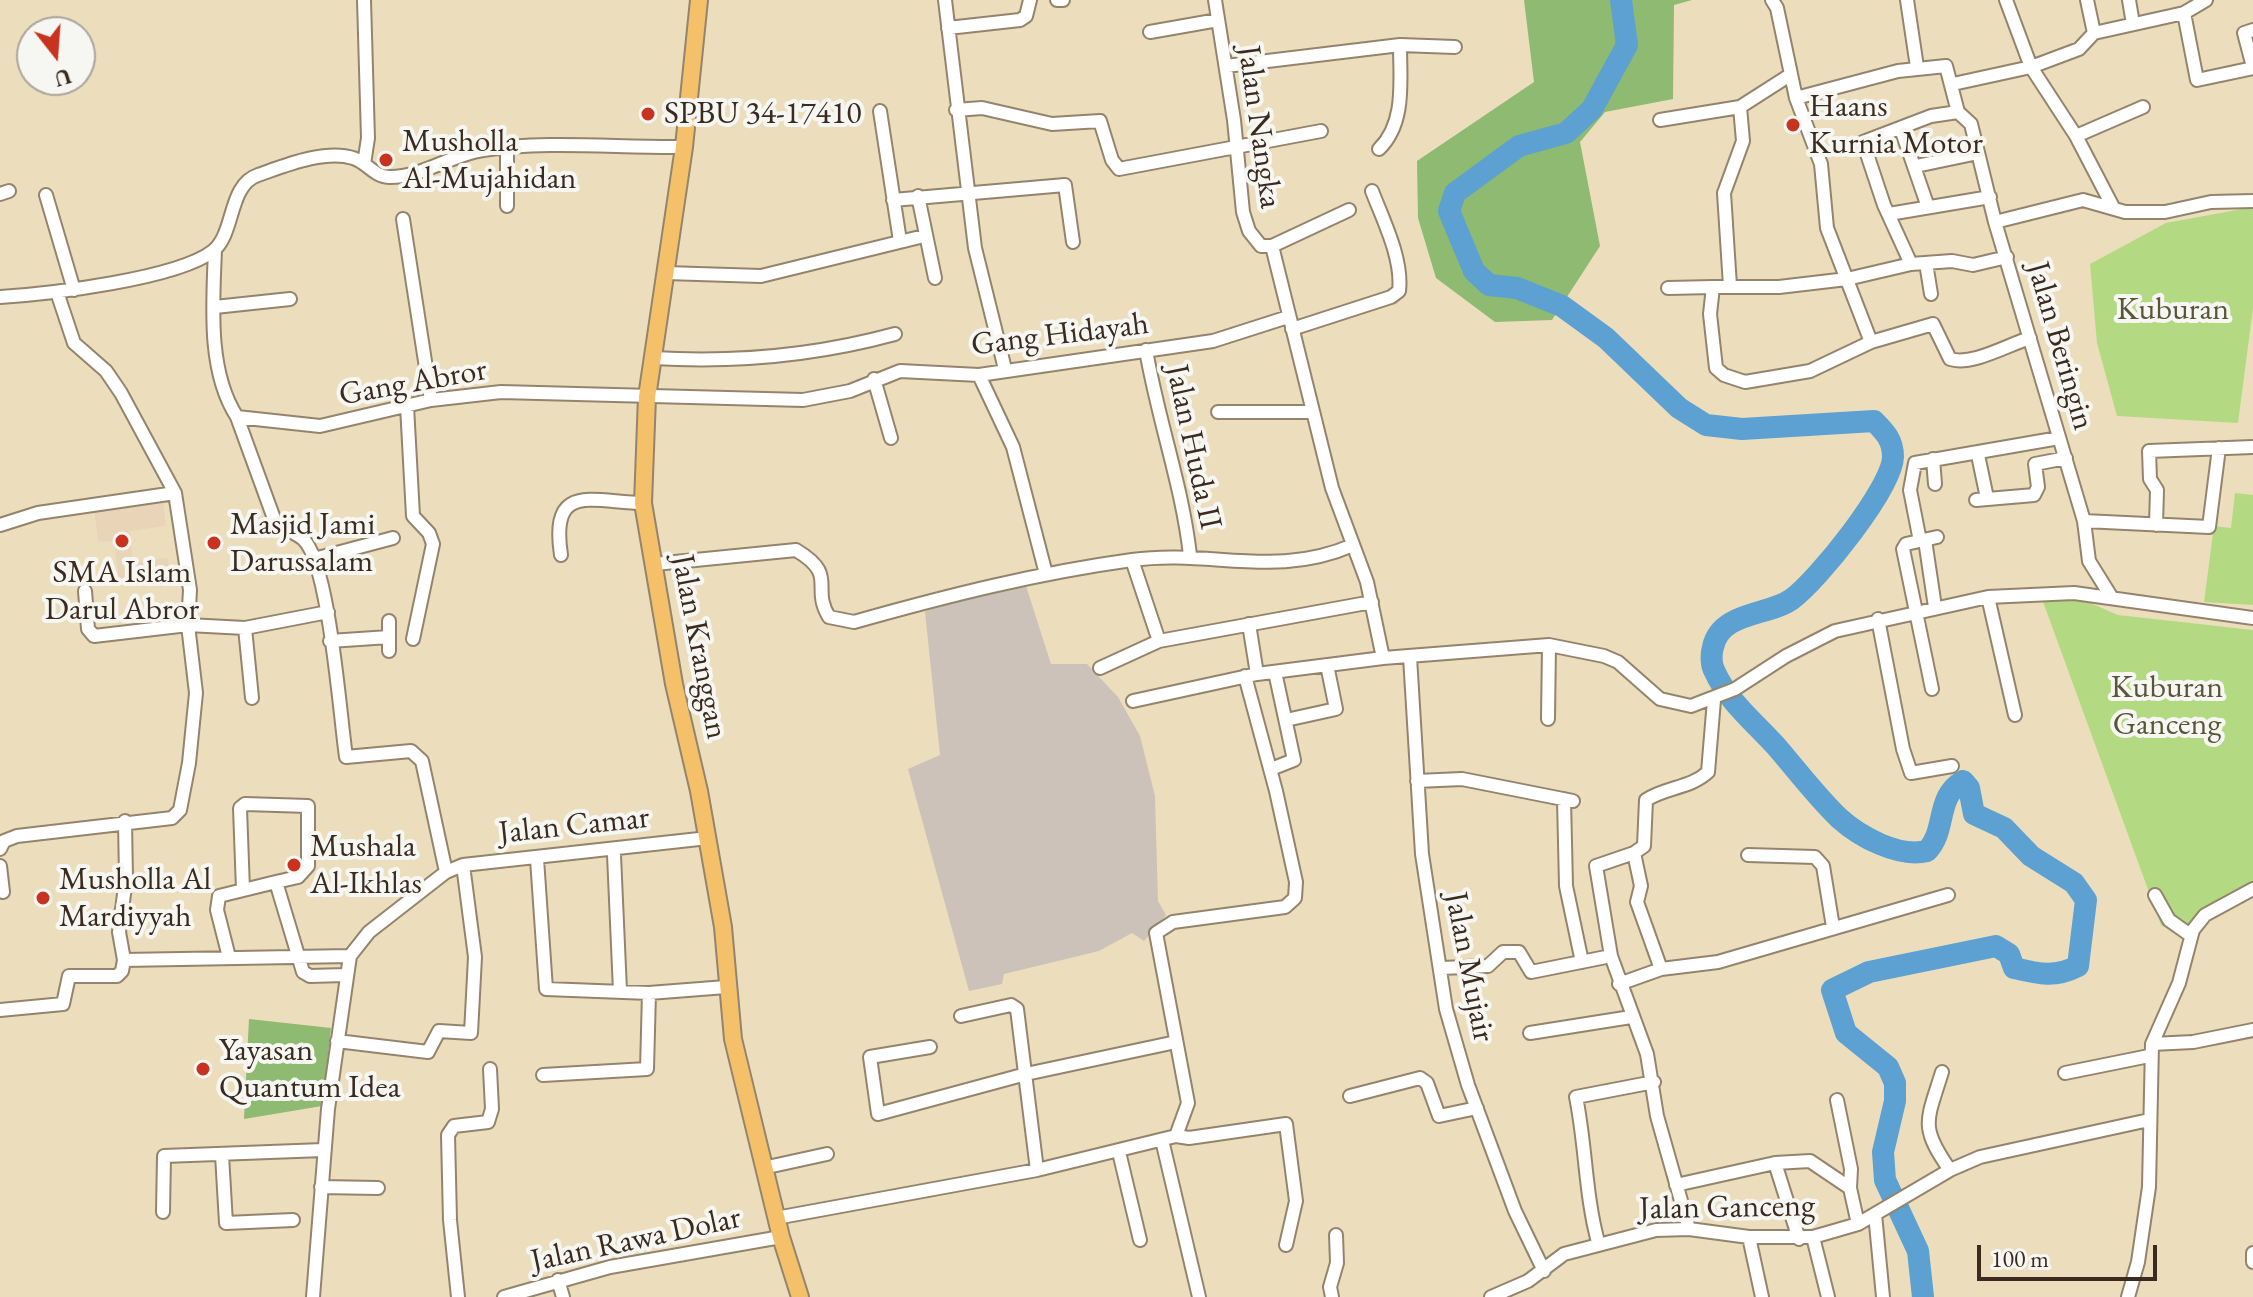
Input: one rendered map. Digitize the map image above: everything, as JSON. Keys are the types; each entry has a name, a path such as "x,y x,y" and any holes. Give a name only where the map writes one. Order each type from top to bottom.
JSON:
{"main road":[{"name":"Jalan Kranggan","path":"699,0 684,147 647,397 643,503 679,712 708,838 723,927 733,1039 763,1168 800,1297"}],"street":[{"path":"364,0 368,138 364,164"},
{"path":"945,0 967,194 982,285 1005,369"},
{"path":"948,28 1020,20 1026,16 1030,0"},
{"path":"1057,0 1063,0"},
{"name":"Jalan Nangka","path":"1215,0 1238,148 1243,212 1249,231 1261,246 1272,246"},
{"path":"1772,0 1777,8 1796,98 1821,164 1827,228 1871,342"},
{"path":"1907,0 1917,67"},
{"path":"2006,0 2031,67 2076,136 2113,207"},
{"path":"2087,0 2094,33"},
{"path":"2129,0 2133,24"},
{"path":"1796,98 1917,67 1946,66 1953,84 2031,67 2079,49 2094,33 2184,13 2206,0"},
{"path":"2184,13 2197,80 2253,67 2244,33 2253,30"},
{"path":"1150,32 1218,20"},
{"path":"1379,149 1391,137 1398,122 1400,45"},
{"path":"1226,66 1400,45 1455,47"},
{"path":"1660,120 1740,107 1790,75"},
{"name":"Jalan Beringin","path":"1953,84 1958,112 1971,124 1995,222 2084,521 2089,561 2112,598"},
{"path":"1730,286 1724,193 1743,141 1740,107"},
{"path":"2076,136 2143,107"},
{"path":"956,110 982,108 1052,124 1100,121 1112,160 1119,169 1321,131"},
{"path":"880,111 900,241"},
{"path":"1911,264 1863,142 1931,116 1958,112"},
{"path":"1901,129 1928,207"},
{"path":"393,538 314,559 304,540 276,524 237,417 227,401 220,375 215,250 243,187 253,176 313,158 351,157 380,176 399,176 465,153 507,147 539,144 684,147"},
{"path":"507,147 507,206"},
{"path":"1916,166 1978,153"},
{"path":"893,200 1065,185 1073,242"},
{"name":"Gang Hidayah","path":"647,397 803,400 850,391 900,371 979,375 1213,341 1391,297 1399,291 1400,280 1388,233 1372,191"},
{"path":"46,195 74,290"},
{"path":"918,196 935,278"},
{"path":"1887,209 1928,207 1990,197"},
{"path":"1995,222 2083,200 2125,212 2165,212 2211,202 2253,201"},
{"path":"1349,210 1272,246 1332,488 1372,602 1383,658"},
{"path":"403,219 431,400"},
{"path":"666,273 761,276 924,236"},
{"path":"0,297 74,290 185,266 215,250"},
{"path":"1668,288 1779,287 1847,279 1911,264 1952,261 1973,265 2007,257"},
{"path":"1926,263 1931,294"},
{"path":"1713,287 1710,314 1716,368 1724,375 1745,382 1810,371 1871,342 1933,324 1950,359 1960,361 2030,338"},
{"path":"0,849 4,841 17,836 125,821 172,818 180,810 189,763 196,693 188,625 190,590 175,493 121,393 106,371 74,343 57,292"},
{"path":"215,307 290,299"},
{"path":"653,358 748,361 845,348 895,334"},
{"name":"Jalan Huda II","path":"1146,350 1152,388 1181,488 1190,555"},
{"path":"979,375 1013,447 1046,574"},
{"path":"874,379 891,438"},
{"name":"Gang Abror","path":"237,417 320,426 431,400 501,392 647,397"},
{"path":"407,406 413,516 429,533 433,544 413,639"},
{"path":"1218,412 1312,412"},
{"path":"1935,607 1927,539 1910,477 1915,463 1978,455 2059,438"},
{"path":"2156,525 2157,490 2150,479 2149,451 2253,447"},
{"path":"2084,521 2209,527 2219,448"},
{"path":"1978,455 1982,499 2034,495 2038,487 2035,464 2066,458"},
{"path":"1933,459 1935,484"},
{"path":"6,523 38,513 175,493"},
{"path":"561,555 559,517 572,503 643,503"},
{"path":"1927,539 1906,544 1903,549 1932,689"},
{"path":"655,564 796,550 817,562 822,576 824,608 829,617 854,622 985,585 1132,560 1190,555 1221,562 1262,563 1328,556 1353,545"},
{"path":"312,553 328,612 346,757 411,751 422,761 446,872"},
{"path":"1132,560 1159,641"},
{"path":"85,591 88,629 94,636 188,625 245,628 328,612"},
{"path":"1133,701 1251,675 1468,649 1549,645 1604,656 1618,662 1666,702 1691,706 1716,699 1786,656 1835,631 1988,597 2074,593 2253,618"},
{"path":"1988,597 2015,715"},
{"path":"1100,668 1159,641 1372,602"},
{"path":"1878,619 1903,749 1911,773 1952,766"},
{"path":"389,621 389,651"},
{"path":"1176,1136 1188,1103 1156,933 1173,922 1285,907 1295,898 1296,882 1251,675 1249,624"},
{"path":"245,628 252,698"},
{"path":"330,641 389,637"},
{"path":"1548,719 1549,645"},
{"name":"Jalan Mujair","path":"1410,657 1422,854 1453,1037 1515,1211 1544,1271"},
{"path":"1286,720 1336,709 1327,665"},
{"path":"1271,769 1294,760 1275,672"},
{"path":"1689,1229 1657,1116 1654,1082 1647,1054 1611,956 1596,866 1634,853 1644,846 1646,800 1660,791 1698,782 1708,772 1716,699"},
{"path":"1417,781 1462,779 1569,800 1566,886 1582,962"},
{"path":"229,957 216,902 219,896 298,877 308,866 308,806 245,804 240,808 243,890"},
{"path":"0,1010 63,1004 69,976 117,976 124,960 119,932 126,879 125,821"},
{"name":"Jalan Camar","path":"313,1297 323,1150 345,975 350,956 369,932 446,872 463,865 708,838"},
{"path":"1634,853 1641,886 1637,902 1661,969"},
{"path":"614,855 620,991"},
{"path":"1748,855 1815,857 1823,866 1833,927"},
{"path":"537,859 546,989 649,993 726,987"},
{"path":"337,1041 428,1052 439,1031 471,1033 475,957 463,865"},
{"path":"0,866 3,892"},
{"path":"276,882 303,972 310,976 345,975"},
{"path":"2128,1297 2149,1187 2151,1050 2179,983 2190,935 2205,915 2253,889"},
{"path":"1619,984 1661,969 1718,962 1948,895"},
{"path":"2155,895 2169,920 2190,935"},
{"path":"1442,968 1488,966 1503,952 1519,952 1531,972 1611,956"},
{"path":"124,960 350,956"},
{"path":"543,1075 647,1069 649,993"},
{"path":"961,1016 1015,1006 1037,1170"},
{"path":"1530,1033 1631,1017"},
{"path":"2065,1073 2151,1050 2253,1030"},
{"path":"930,1047 870,1057 878,1114 1026,1074 1176,1042"},
{"path":"458,1297 450,1220 448,1135 454,1126 488,1122 492,1109 490,1069"},
{"path":"1942,1072 1927,1122 1928,1137 1950,1170"},
{"path":"1350,1096 1420,1078 1427,1083 1439,1116 1477,1108"},
{"path":"1598,1242 1588,1209 1585,1139 1576,1097 1654,1082"},
{"path":"1837,1100 1858,1224"},
{"path":"314,1111 328,1109"},
{"name":"Jalan Ganceng","path":"1491,1297 1528,1281 1564,1254 1598,1242 1656,1230 1689,1229 1749,1237 1813,1237 1858,1224 1950,1170 1980,1157 2149,1120"},
{"path":"776,1218 1037,1170 1176,1136 1189,1138 1286,1124 1296,1201 1286,1245"},
{"path":"1162,1140 1199,1297"},
{"path":"163,1212 164,1156 323,1150"},
{"path":"1119,1152 1140,1240"},
{"path":"763,1168 827,1154"},
{"path":"222,1155 226,1223 293,1220"},
{"path":"1676,1185 1775,1163 1810,1161 1850,1188"},
{"path":"1775,1163 1799,1239"},
{"path":"321,1187 378,1188"},
{"path":"1875,1214 1883,1297"},
{"path":"1332,1297 1330,1287 1337,1263 1336,1235"},
{"name":"Jalan Rawa Dolar","path":"504,1297 610,1267 781,1237"},
{"path":"1749,1237 1762,1297"},
{"path":"1813,1237 1828,1297"},
{"path":"2253,1253 2253,1262"},
{"path":"558,1280 563,1297"},
{"path":"1528,1281 1533,1297"}],"shaded area":[{"name":"SMA Islam Darul Abror","path":"163,500 166,526 130,531 133,562 168,558 170,577 119,583 114,541 98,542 94,508"},
{"path":"1026,586 1051,664 1087,664 1118,697 1140,736 1155,796 1158,901 1166,915 1144,941 1132,933 1099,951 1004,974 1002,984 969,991 908,769 940,755 925,612 937,606"}],"green space":[{"path":"1524,0 1692,0 1674,5 1673,99 1605,112 1580,142 1600,246 1552,320 1495,322 1436,278 1418,218 1417,161 1534,82"},
{"name":"Kuburan","path":"2253,207 2253,308 2238,423 2117,416 2097,343 2090,264 2166,223"},
{"path":"2235,493 2253,495 2253,605 2204,602 2214,526 2231,528"},
{"name":"Kuburan Ganceng","path":"2042,599 2086,601 2118,615 2253,630 2253,885 2204,910 2178,936 2161,925"},
{"path":"249,1019 331,1028 322,1106 244,1119"}],"waterway":[{"path":"1621,0 1627,45 1592,109 1566,133 1519,146 1455,193 1449,211 1474,271 1489,285 1517,288 1562,306 1606,338 1679,408 1706,425 1742,429 1874,421 1878,425 1890,441 1893,457 1880,490 1867,511 1819,573 1792,599 1735,620 1725,627 1713,647 1714,670 1741,710 1831,810 1858,832 1892,849 1927,851 1937,834 1948,796 1963,781 1969,788 1974,814 2004,828 2031,856 2074,883 2086,900 2078,966 2070,970 2047,974 2014,968 2009,954 1996,946 1869,972 1832,990 1846,1033 1888,1067 1895,1083 1895,1101 1883,1152 1885,1180 1918,1251 1923,1297"}],"place":[{"name":"SPBU 34-17410","path":"648,114"},
{"name":"Haans Kurnia Motor","path":"1793,125"},
{"name":"Musholla Al-Mujahidan","path":"386,160"},
{"name":"SMA Islam Darul Abror","path":"122,541"},
{"name":"Masjid Jami Darussalam","path":"214,543"},
{"name":"Mushala Al-Ikhlas","path":"294,865"},
{"name":"Musholla Al Mardiyyah","path":"43,898"},
{"name":"Yayasan Quantum Idea","path":"203,1069"}]}
